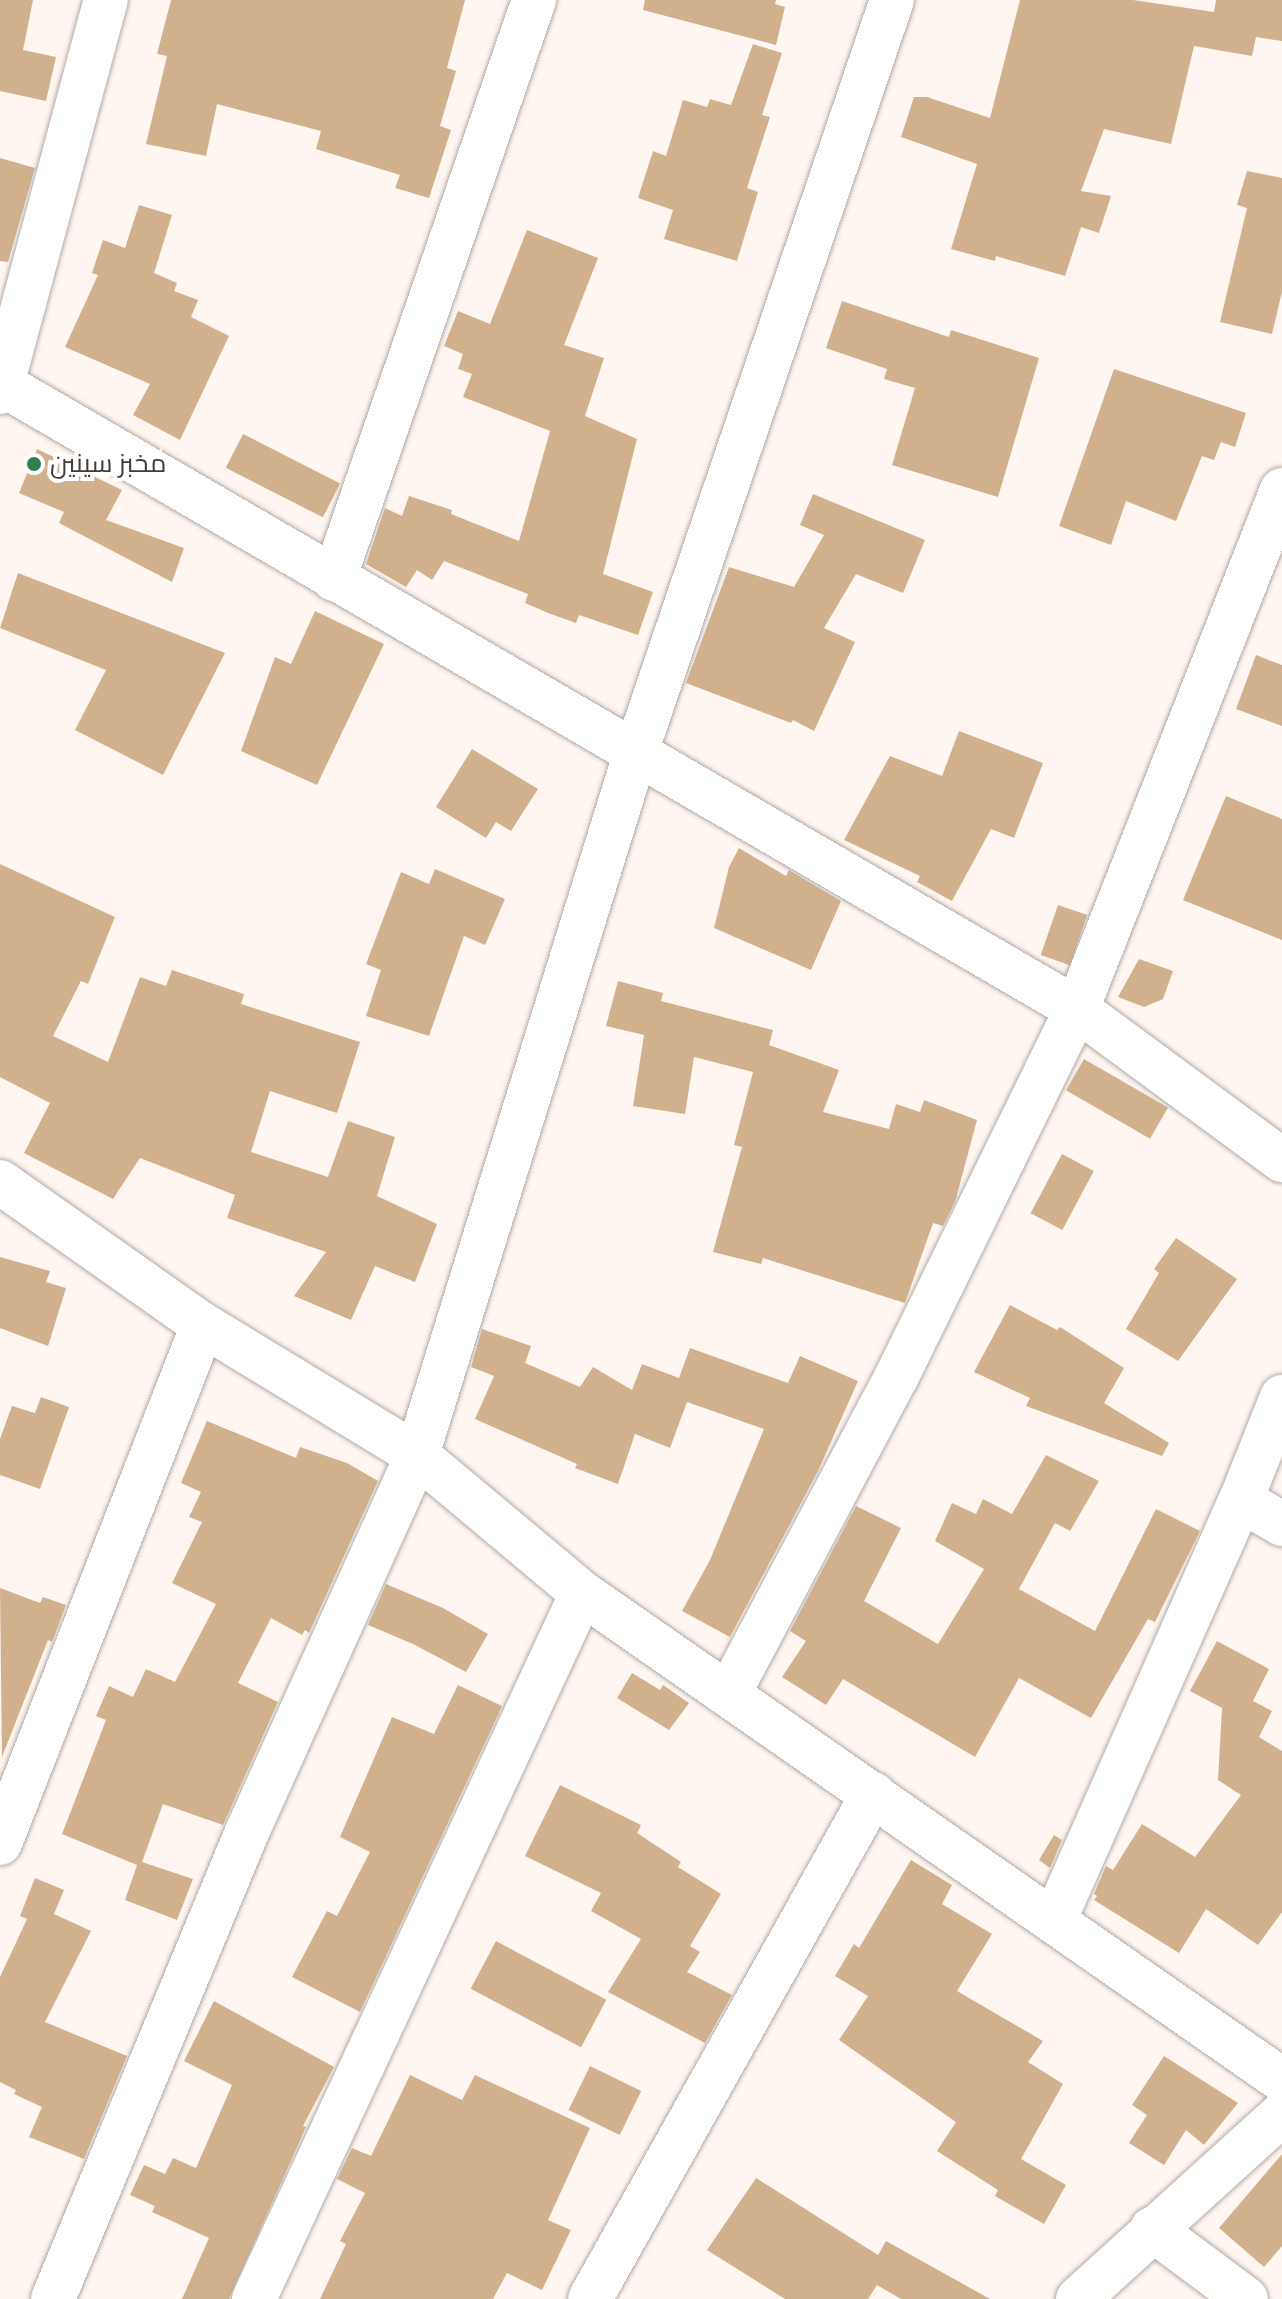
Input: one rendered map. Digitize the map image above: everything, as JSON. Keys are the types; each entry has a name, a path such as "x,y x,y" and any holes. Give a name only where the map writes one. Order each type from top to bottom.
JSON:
{"street":[{"path":"106,0 1,387 1077,1009 1282,1160"},
{"path":"334,579 534,0"},
{"path":"53,2299 247,1832 417,1455 636,752 892,0"},
{"path":"729,1693 896,1378 1077,1009 1282,490"},
{"path":"0,1182 203,1325 417,1455 582,1593 1282,2080"},
{"path":"0,1843 203,1325"},
{"path":"1054,1921 1241,1500 1282,1397"},
{"path":"1241,1500 1282,1524"},
{"path":"254,2299 582,1593"},
{"path":"590,2299 873,1794"},
{"path":"1078,2299 1282,2114"},
{"path":"1152,2229 1246,2299"}],"building":[{"path":"0,0 33,0 23,50 56,57 46,101 0,91"},
{"path":"171,0 465,0 447,68 456,71 440,126 451,130 429,198 395,188 400,175 316,149 321,131 217,104 206,156 146,144 167,56 157,54"},
{"path":"645,0 776,0 775,4 785,7 776,45 643,10"},
{"path":"1020,0 1133,0 1214,12 1216,0 1282,0 1282,41 1256,37 1252,56 1194,46 1171,144 1104,129 1081,191 1111,196 1099,233 1081,227 1065,276 996,256 995,261 951,249 977,164 901,137 914,97 927,97 990,118"},
{"path":"753,44 782,53 762,115 770,117 747,188 758,192 737,261 664,239 673,210 638,198 653,151 666,156 683,100 707,107 710,99 731,105"},
{"path":"0,158 35,168 8,262 0,261"},
{"path":"1247,171 1282,178 1282,292 1272,334 1220,322 1247,208 1237,205"},
{"path":"139,205 172,215 154,273 177,283 174,291 198,300 191,317 229,336 180,440 133,415 150,384 65,347 98,275 92,273 103,240 125,248"},
{"path":"527,230 598,258 564,345 604,358 585,416 637,439 603,574 653,592 638,635 579,615 576,623 548,613 525,603 528,594 444,561 432,580 417,570 406,587 366,564 385,508 402,516 409,496 452,510 451,514 519,541 550,431 463,397 472,374 458,369 463,354 444,346 458,311 490,324"},
{"path":"842,301 949,337 951,330 1039,358 998,497 892,465 915,388 884,379 887,369 826,348"},
{"path":"1114,369 1246,413 1235,447 1221,442 1214,460 1202,456 1176,521 1126,501 1111,545 1059,526"},
{"path":"243,434 340,483 323,517 226,468"},
{"path":"37,449 122,490 106,520 184,548 172,582 59,523 64,512 19,493"},
{"path":"813,494 925,540 903,593 856,574 824,628 855,642 814,731 793,720 791,723 686,683 729,567 794,587 824,535 800,525"},
{"path":"18,573 225,653 163,775 75,730 106,670 0,628"},
{"path":"315,611 384,644 317,785 241,751 275,657 291,664"},
{"path":"1256,655 1282,665 1282,726 1236,709"},
{"path":"959,731 1043,763 1014,838 991,829 952,901 917,882 920,876 844,840 890,756 942,776"},
{"path":"472,749 538,789 511,831 496,822 486,838 436,807"},
{"path":"1226,796 1282,819 1282,940 1183,900"},
{"path":"739,848 786,876 789,870 841,901 811,970 714,928 729,867"},
{"path":"0,864 115,917 88,984 81,981 53,1036 108,1062 140,977 166,986 172,970 244,994 241,1004 360,1042 337,1113 270,1091 251,1152 328,1177 348,1121 395,1137 377,1196 437,1224 415,1282 375,1266 351,1320 294,1296 326,1252 227,1218 235,1195 140,1158 113,1199 24,1153 50,1103 0,1077"},
{"path":"435,869 505,899 485,945 464,936 429,1036 366,1016 381,970 366,964 401,872 429,884"},
{"path":"1058,905 1087,915 1070,965 1041,955"},
{"path":"1139,959 1173,971 1163,999 1144,1007 1118,997"},
{"path":"618,981 663,993 661,1001 773,1030 769,1045 839,1070 823,1112 889,1129 896,1104 920,1112 924,1100 977,1120 955,1202 943,1226 933,1223 905,1303 763,1258 761,1264 713,1252 742,1147 734,1145 753,1072 694,1057 685,1114 633,1106 644,1035 606,1026"},
{"path":"1084,1059 1168,1108 1150,1139 1066,1090"},
{"path":"1062,1154 1094,1171 1062,1230 1031,1213"},
{"path":"1176,1238 1237,1279 1178,1361 1126,1329 1159,1273 1154,1269"},
{"path":"0,1257 50,1271 46,1282 66,1288 48,1346 0,1328"},
{"path":"1010,1305 1057,1330 1060,1327 1124,1368 1104,1403 1169,1443 1162,1456 1026,1406 1030,1398 974,1372"},
{"path":"482,1329 531,1346 525,1363 580,1387 593,1367 632,1390 642,1364 679,1378 690,1348 788,1383 800,1356 858,1381 818,1471 730,1637 682,1611 710,1560 764,1429 687,1402 670,1448 635,1434 618,1484 575,1468 577,1464 475,1419 494,1376 471,1367"},
{"path":"41,1397 69,1407 40,1489 0,1475 0,1439 12,1406 35,1413"},
{"path":"207,1421 296,1458 300,1447 347,1463 378,1481 309,1633 305,1630 302,1635 271,1618 238,1683 278,1702 223,1825 163,1804 142,1862 193,1879 177,1920 125,1900 137,1865 62,1834 106,1720 96,1716 109,1686 133,1697 146,1669 175,1682 216,1604 172,1583 202,1522 189,1517 201,1492 181,1483"},
{"path":"1046,1455 1099,1481 1070,1531 1055,1523 1019,1589 1095,1631 1156,1509 1200,1531 1155,1622 1148,1619 1091,1718 1019,1678 975,1757 843,1679 826,1705 782,1677 806,1641 790,1631 856,1506 901,1528 864,1601 938,1644 984,1569 935,1541 952,1503 976,1514 983,1499 1012,1514"},
{"path":"386,1584 443,1608 488,1634 466,1672 368,1625"},
{"path":"0,1588 40,1603 43,1597 66,1605 52,1642 48,1640 2,1757"},
{"path":"1217,1641 1269,1669 1253,1701 1272,1711 1259,1737 1282,1751 1282,1912 1258,1945 1206,1909 1179,1953 1094,1900 1097,1896 1094,1894 1106,1866 1113,1870 1142,1824 1195,1857 1241,1795 1218,1780 1222,1708 1190,1691"},
{"path":"632,1673 660,1690 663,1685 689,1703 669,1730 617,1698"},
{"path":"458,1685 502,1706 360,2012 292,1977 327,1911 337,1916 370,1852 340,1837 392,1717 434,1734"},
{"path":"560,1785 641,1825 637,1833 681,1862 678,1867 721,1894 690,1946 700,1952 687,1972 732,1995 705,2043 608,1992 641,1939 591,1911 601,1893 525,1856"},
{"path":"1054,1835 1062,1840 1050,1868 1039,1860"},
{"path":"911,1860 952,1885 942,1904 992,1934 957,1991 1043,2041 1028,2062 1063,2084 1021,2159 1066,2185 1044,2224 995,2196 998,2190 937,2151 956,2122 839,2040 868,1996 835,1976 854,1944 859,1948"},
{"path":"35,1878 64,1890 54,1914 91,1931 45,2022 127,2056 84,2159 29,2137 42,2107 14,2094 16,2090 0,2082 0,1977 27,1919 20,1916"},
{"path":"496,1941 606,2000 581,2047 471,1989"},
{"path":"214,2001 334,2067 303,2126 306,2127 229,2299 182,2299 209,2238 152,2212 155,2206 130,2195 144,2165 165,2174 173,2158 196,2168 232,2085 184,2061"},
{"path":"1164,2056 1238,2103 1204,2145 1186,2130 1164,2165 1129,2143 1147,2115 1132,2105"},
{"path":"590,2066 641,2091 620,2135 569,2110"},
{"path":"410,2075 462,2100 475,2075 590,2128 548,2220 571,2230 542,2290 507,2273 493,2299 320,2299 346,2244 340,2241 365,2193 337,2179 352,2148 371,2156"},
{"path":"1282,2154 1282,2246 1264,2267 1219,2228"},
{"path":"756,2178 878,2255 886,2241 990,2299 901,2299 877,2285 868,2299 785,2299 707,2250"}],"place":[{"name":"مخبز سينين","path":"34,464"}]}
